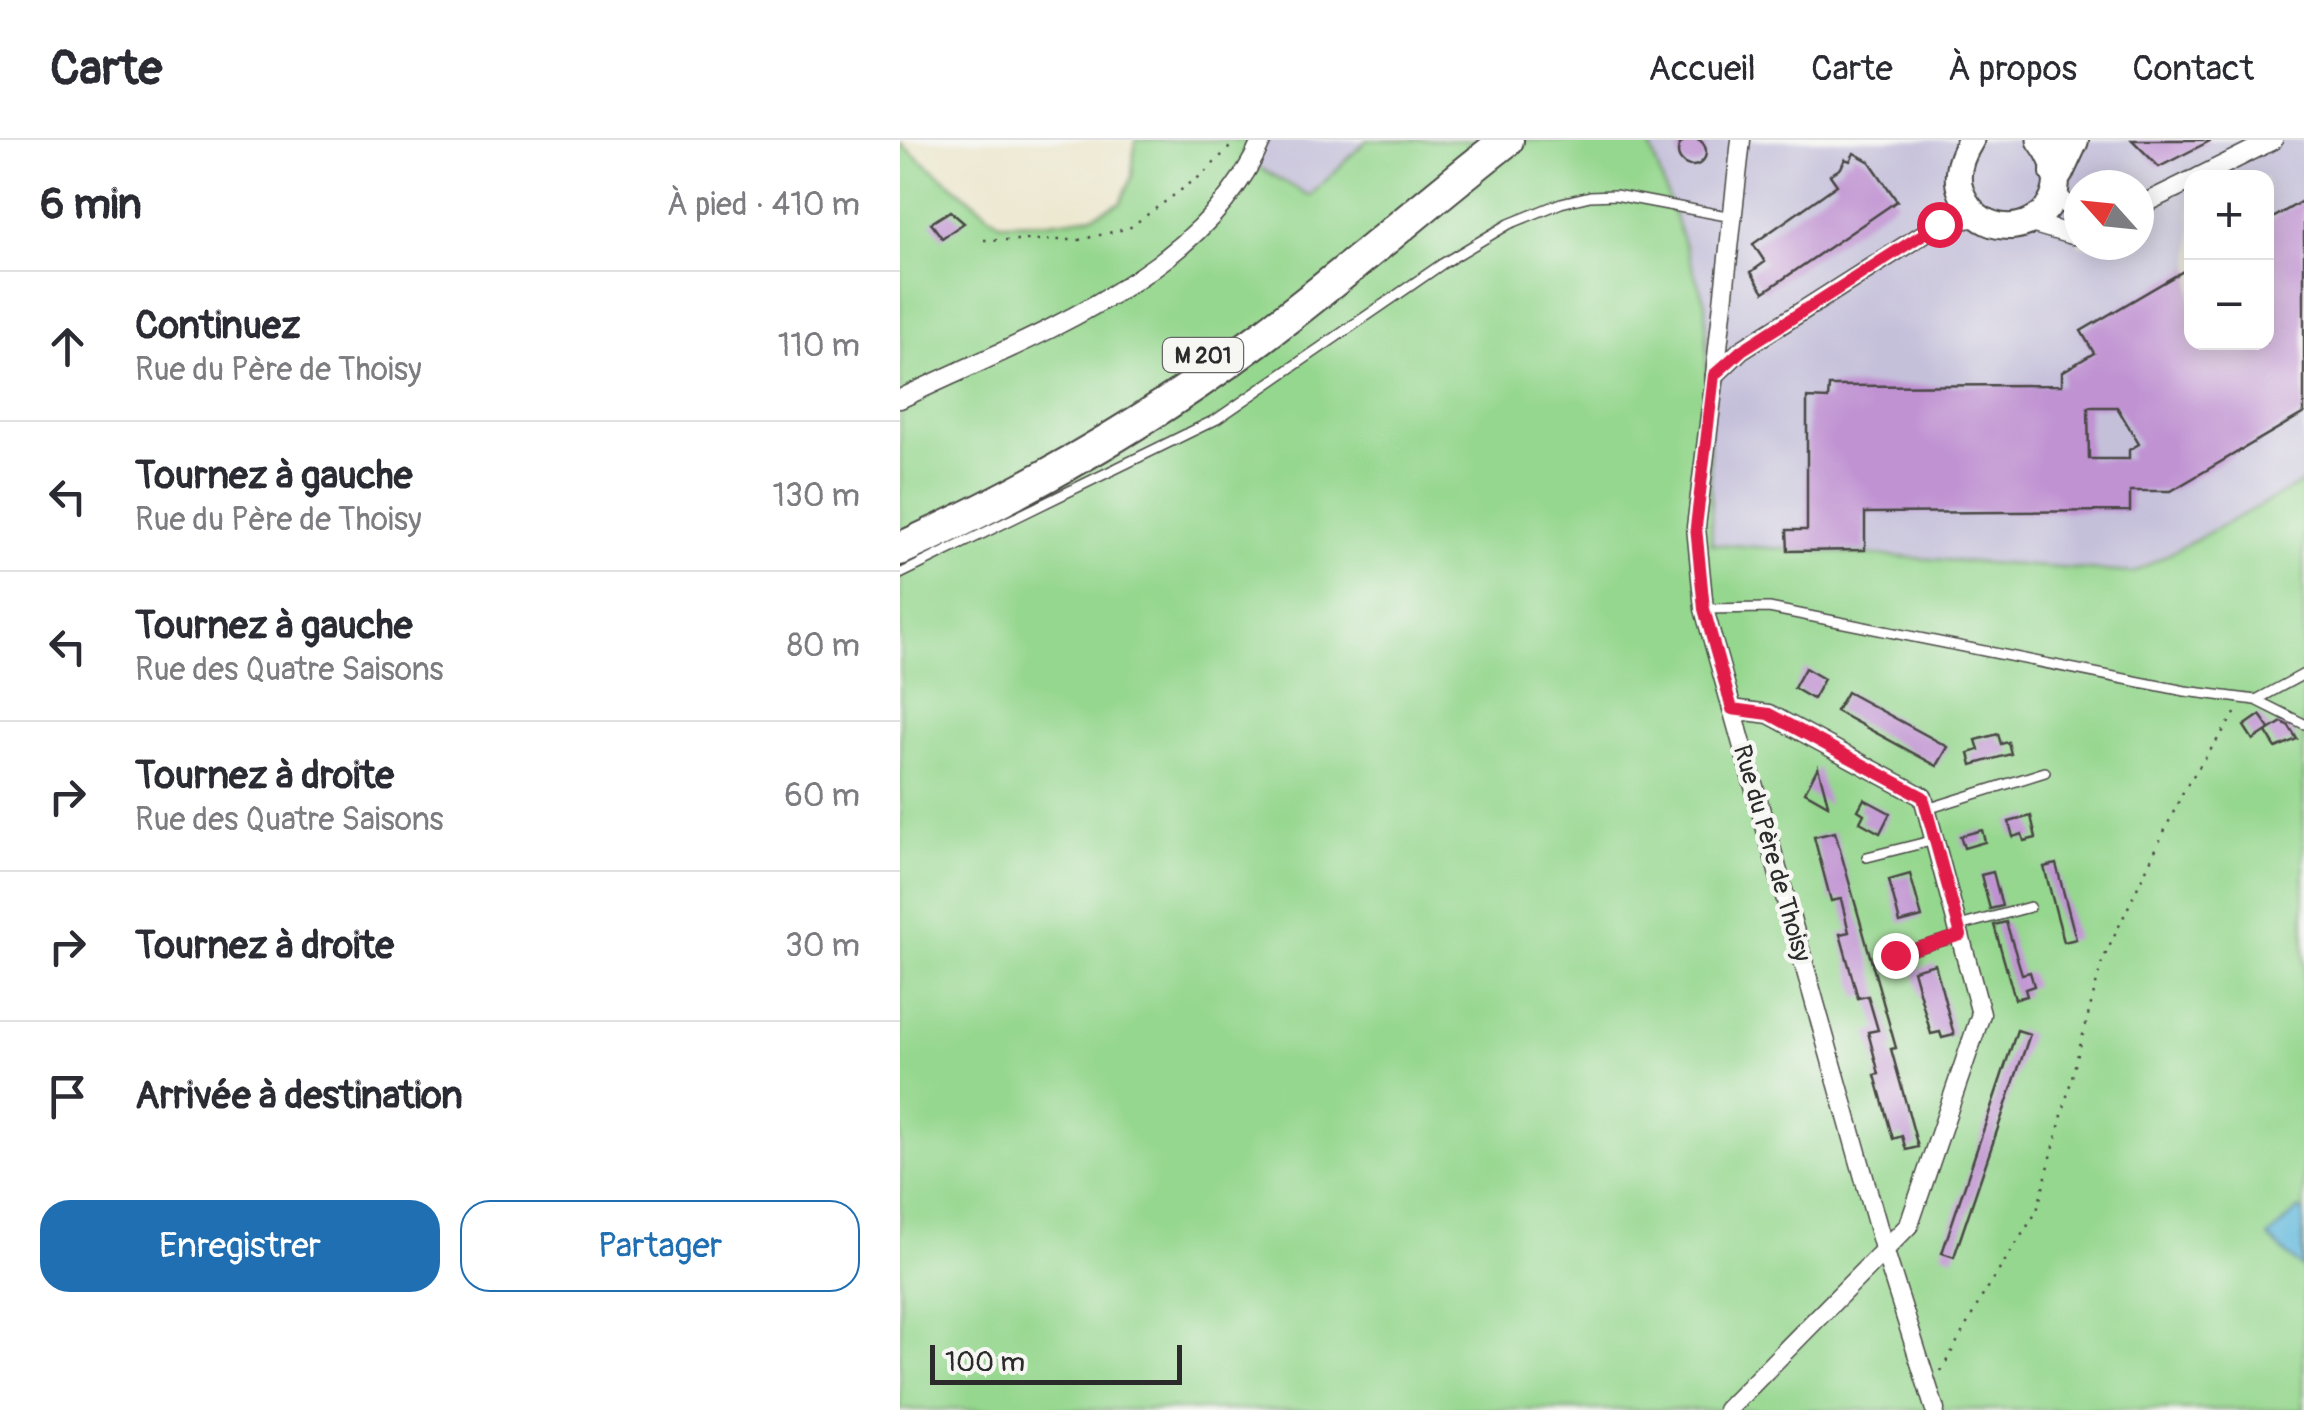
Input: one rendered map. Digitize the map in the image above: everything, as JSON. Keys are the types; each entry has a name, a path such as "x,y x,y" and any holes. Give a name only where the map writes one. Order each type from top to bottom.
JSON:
{"highway":[{"name":"M 201","path":"900,530 1042,460 1166,382 1253,319 1479,140"},
{"name":"M 201","path":"900,550 1021,489 1160,410 1261,338 1507,140"},
{"path":"2057,183 2072,140"}],"main road":[{"path":"1971,140 1958,168 1958,186 1965,202 1978,217 2011,227 2031,223 2047,211 2057,183 2050,153 2040,140"}],"street":[{"path":"900,399 1102,302 1166,260 1221,208 1262,140"},
{"name":"Rue du Père de Thoisy","path":"1741,140 1696,527 1704,609 1884,1252 1935,1410"},
{"path":"2212,170 2273,140"},
{"path":"2057,183 2064,194"},
{"path":"2154,199 2184,184"},
{"path":"1939,224 1958,186"},
{"path":"1714,375 1742,350 1939,224 1978,217"},
{"path":"2031,223 2064,233"},
{"path":"1727,1410 1909,1225 1981,1014 1923,797 1769,714 1732,709"}],"lane":[{"path":"900,574 1217,419 1442,264 1509,224 1590,196 1615,195 1732,217"},
{"path":"1704,609 1770,608 2185,691 2250,700 2304,724"},
{"path":"2250,700 2304,674"},
{"path":"1927,809 2046,772"},
{"path":"1868,857 1936,840"},
{"path":"1895,955 2030,907"}],"path":[{"path":"984,240 1079,240 1129,228 1203,174 1238,140"},
{"path":"1930,1390 1982,1296 2037,1212 2102,962 2184,788 2250,700"}],"shaded area":[{"path":"1249,140 1367,140 1310,196 1242,157"},
{"path":"1648,140 2304,140 2304,482 2133,573 1711,544 1705,304"}],"green space":[{"path":"1135,140 1249,140 1242,158 1310,196 1367,140 1648,140 1705,303 1712,544 2133,573 2304,482 2304,1410 900,1410 900,143 1000,223 1092,216 1121,202 1132,177"}],"water":[{"path":"2299,1209 2304,1213 2302,1268 2268,1237"}],"building":[{"path":"1692,138 1702,142 1706,152 1702,162 1692,166 1682,162 1678,152 1682,142"},
{"path":"2132,140 2212,140 2159,167"},
{"path":"1854,153 1870,162 1897,201 1764,292 1751,272 1765,262 1753,244 1837,185 1830,175 1841,168 1845,159 1850,161"},
{"path":"2304,200 2304,413 2171,491 2130,491 2130,511 1865,513 1865,550 1788,551 1787,530 1807,530 1807,398 1828,399 1829,386 2062,385 2062,372 2094,353 2081,331 2184,271 2184,350 2274,350 2274,217","holes":["2088,407 2117,407 2139,444 2129,450 2129,459 2089,459"]},
{"path":"950,211 964,223 942,238 931,223"},
{"path":"1805,668 1824,679 1813,699 1794,688"},
{"path":"1847,692 1948,747 1937,766 1836,711"},
{"path":"2260,715 2270,729 2253,740 2244,726"},
{"path":"2282,722 2297,739 2276,748 2266,732"},
{"path":"1998,734 2001,744 2008,742 2011,754 1972,765 1969,753 1979,750 1976,740"},
{"path":"1818,767 1828,804 1828,805 1805,792"},
{"path":"1864,799 1890,813 1880,833 1860,822 1864,814 1858,810"},
{"path":"2031,816 2036,838 2024,841 2022,834 2013,837 2009,822"},
{"path":"1982,830 1985,842 1964,848 1960,836"},
{"path":"1835,832 1896,1048 1891,1049 1918,1147 1906,1150 1902,1136 1893,1139 1868,1032 1878,1030 1868,996 1858,998 1840,934 1849,932 1841,899 1831,901 1814,837"},
{"path":"2056,864 2076,939 2064,942 2044,867"},
{"path":"1993,872 2002,906 1990,909 1981,875"},
{"path":"1910,874 1922,917 1900,923 1889,880"},
{"path":"2006,922 2022,974 2030,972 2034,986 2025,989 2027,996 2015,999 1994,925"},
{"path":"1935,964 1954,1035 1942,1038 1940,1032 1931,1034 1913,970"},
{"path":"2017,1030 2030,1034 1954,1257 1942,1253"}],"route":[{"path":"1895,955 1961,935 1923,797 1769,714 1732,709 1704,609 1696,527 1714,375 1742,350 1939,224"}]}
